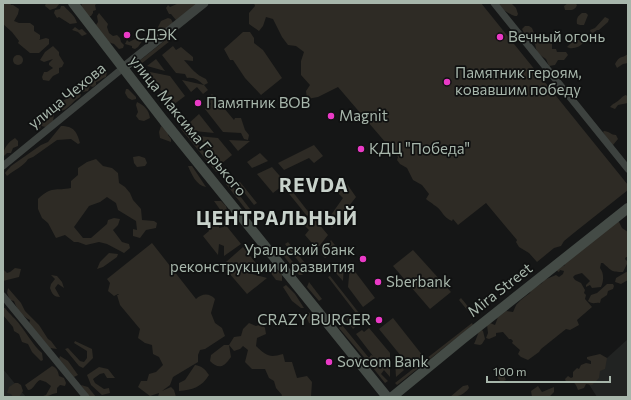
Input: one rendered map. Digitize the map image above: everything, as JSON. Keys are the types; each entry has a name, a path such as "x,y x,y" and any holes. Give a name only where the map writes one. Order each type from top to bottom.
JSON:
{"main road":[{"name":"улица Максима Горького","path":"73,3 330,328 387,397"},
{"name":"Mira Street","path":"392,397 628,208"}],"street":[{"name":"улица Чехова","path":"3,166 204,3"},
{"path":"494,3 628,169"},
{"path":"3,296 86,397"}],"shaded area":[{"path":"3,3 10,3 19,9 14,21 19,23 30,23 34,26 34,31 40,35 39,40 46,38 49,39 49,44 39,53 30,53 18,43 19,41 12,32 3,24"},
{"path":"46,3 60,3 56,8 50,10 45,6"},
{"path":"82,3 98,3 95,5 96,10 93,11 91,16 88,17 81,7"},
{"path":"179,3 199,3 176,20 171,14 169,14 166,8 168,5 170,7"},
{"path":"254,3 481,3 628,185 628,190 564,241 561,246 554,248 537,262 529,253 519,247 516,242 517,240 486,203 458,225 453,219 452,221 449,220 437,207 426,199 429,194 422,185 413,180 407,168 400,164 397,160 398,157 338,87 318,97 307,99 306,91 310,85 301,75 301,61 304,52 296,46 288,45 273,19 266,17 263,26 259,31 249,24 249,13 255,6"},
{"path":"496,3 511,3 516,8 518,14 517,16 507,12"},
{"path":"568,3 575,3 577,5 574,9 565,10 564,6"},
{"path":"61,6 64,6 72,14 77,23 70,24 59,17 57,18 54,13 55,10 60,9"},
{"path":"99,13 108,24 107,27 109,33 113,36 117,35 120,38 124,45 123,48 119,49 114,44 108,42 96,25 98,22 97,16"},
{"path":"582,13 586,13 588,15 584,25 580,25 577,24 577,20 578,16"},
{"path":"605,17 609,19 608,22 599,30 591,33 590,30 595,28"},
{"path":"168,18 171,19 173,23 162,33 158,27 161,21"},
{"path":"525,26 532,28 534,33 544,35 552,44 552,49 556,49 557,52 566,52 568,55 564,60 558,60 555,65 549,66 546,59 537,53 535,44 529,39 522,29"},
{"path":"75,27 79,30 82,29 87,34 82,36 78,32 72,30"},
{"path":"243,32 250,32 254,38 254,43 263,50 282,78 261,95 245,78 233,60 230,60 224,49"},
{"path":"138,34 143,40 138,47 135,49 132,48 132,46 125,44 127,40 129,42 137,38"},
{"path":"168,38 170,41 141,64 139,61"},
{"path":"574,40 581,40 583,43 576,48 567,47"},
{"path":"53,46 59,52 59,55 64,63 62,67 59,68 59,73 53,76 49,81 43,80 42,77 44,72 47,72 53,68 49,65 49,63 53,59 44,62 40,60 45,52"},
{"path":"173,46 176,50 181,47 193,57 193,61 184,60 196,73 206,79 208,83 204,85 196,79 187,78 185,74 176,73 162,55"},
{"path":"628,54 628,63 617,68 615,64 618,59"},
{"path":"18,55 23,60 18,65 13,60"},
{"path":"156,59 165,71 147,66"},
{"path":"103,68 107,72 106,77 96,82 96,85 93,87 90,86 88,91 82,92 81,91 84,84 91,79 94,74 99,74"},
{"path":"145,71 170,76 185,96 173,105"},
{"path":"182,80 204,85 208,90 203,94 197,87 191,92"},
{"path":"126,89 128,89 136,97 136,99 132,100 128,98 125,93"},
{"path":"79,91 81,94 80,97 65,110 59,111 57,109 56,107"},
{"path":"212,94 234,120 235,118 241,118 245,130 249,135 248,140 244,139 241,133 223,132 205,109 211,104 207,99"},
{"path":"626,95 628,97 628,103 618,105 615,109 610,107 623,96"},
{"path":"137,102 146,108 150,118 144,121 139,120 136,116 138,112 136,105"},
{"path":"49,112 54,114 53,121 46,127 41,126 40,129 34,128 34,124 39,122 40,118 45,117"},
{"path":"199,114 214,133 194,131 188,124"},
{"path":"61,126 72,128 78,136 80,143 78,144 71,139 57,140 28,159 22,166 7,176 5,173 11,166 41,145 48,142"},
{"path":"161,126 168,132 171,142 160,138 159,132"},
{"path":"184,127 220,172 216,172 181,129"},
{"path":"603,132 616,135 618,139 613,145 610,144"},
{"path":"198,136 218,138 232,155 221,164"},
{"path":"15,138 18,141 18,146 13,148 11,153 7,153 3,157 6,146"},
{"path":"229,140 250,141 238,151"},
{"path":"314,145 323,156 314,163 309,158 284,170 278,163"},
{"path":"260,153 268,161 252,168 247,162"},
{"path":"139,156 145,158 147,163 145,166 137,167 134,163 133,157"},
{"path":"96,159 103,166 112,168 118,173 119,183 125,187 141,209 142,220 154,221 157,223 156,228 146,230 140,238 133,236 133,229 137,230 136,221 118,210 116,203 107,197 100,202 89,206 74,227 83,238 91,238 107,224 108,220 114,218 120,219 118,225 113,230 122,242 129,244 130,248 124,253 107,244 99,242 86,245 74,242 65,235 56,238 48,223 42,218 38,209 38,199 50,191 71,188 71,181 78,175 78,168 87,162"},
{"path":"188,166 192,166 206,187 197,182"},
{"path":"272,167 286,183 273,193 257,174"},
{"path":"227,179 250,209 247,211 226,184"},
{"path":"236,182 240,182 257,203 254,205"},
{"path":"347,184 356,197 332,228 326,222 343,198 337,192"},
{"path":"289,187 310,214 307,216 286,190"},
{"path":"214,201 221,201 226,206 227,210 225,213 221,211"},
{"path":"313,217 328,235 317,249 305,235 309,230 304,225"},
{"path":"219,222 219,228 224,227 224,223 241,244 224,256 224,246 219,244 218,255 203,236 209,231 208,228"},
{"path":"616,222 619,222 622,228 628,232 628,257 625,259 628,262 623,272 616,272 601,263 600,268 603,282 601,287 592,288 590,285 586,287 590,281 582,273 573,277 581,283 585,290 585,299 592,307 577,320 579,325 570,330 566,329 528,360 518,354 520,350 503,332 496,333 496,336 489,339 486,338 488,333 487,325 490,323 495,325 498,317 506,311 513,312 516,305 544,280 556,275 559,277 563,274 564,271 560,270 559,272 556,269 565,265 565,263"},
{"path":"331,240 338,249 325,258 321,254"},
{"path":"288,242 305,263 303,267 285,244"},
{"path":"152,243 196,299 206,294 215,299 211,313 215,323 222,328 225,336 205,349 200,350 198,362 173,377 170,385 162,391 171,387 174,390 176,397 158,397 159,393 150,396 138,387 141,381 147,381 149,374 156,372 163,365 159,357 153,354 152,345 145,343 138,338 140,329 120,305 117,295 119,295 118,294 114,296 108,291 110,283 107,279"},
{"path":"243,247 263,272 257,270 254,272 252,269 226,262"},
{"path":"281,247 303,275 299,275 278,249"},
{"path":"413,250 451,292 430,309 393,266"},
{"path":"109,253 118,254 117,257 103,267 97,269 100,262"},
{"path":"344,263 343,281 334,271"},
{"path":"350,265 375,298 363,307 348,287"},
{"path":"223,266 267,278 247,294"},
{"path":"274,267 282,275 282,281 276,280 270,272"},
{"path":"15,268 21,269 19,277 3,281 3,269 7,273"},
{"path":"628,271 628,280 621,284 615,282 616,278"},
{"path":"51,275 57,276 62,282 64,288 58,284 55,288 60,297 55,296 52,293 50,288 55,279"},
{"path":"330,276 359,313 353,318 358,324 353,329 346,319 355,312 328,277"},
{"path":"309,282 322,299 319,301 307,287"},
{"path":"607,284 613,284 613,289 608,291 607,295 601,299 600,303 588,301 591,295 597,293"},
{"path":"286,285 295,294 304,308 301,308 292,301 283,287"},
{"path":"8,288 57,349 50,348 29,324 30,320 20,312 14,301 10,300 7,293"},
{"path":"461,298 475,315 472,316 459,300"},
{"path":"3,308 5,308 17,321 42,353 43,360 41,361 32,352 28,344 22,342 19,334 14,331 13,327 3,315"},
{"path":"308,312 314,316 319,323 317,326 309,323 306,316"},
{"path":"393,318 423,356 410,367 379,329"},
{"path":"249,323 256,326 262,324 265,328 266,334 257,338 256,346 271,356 283,354 285,362 292,362 297,378 307,376 312,382 311,397 281,397 282,395 276,388 274,381 269,378 265,369 252,369 245,362 248,350 243,346 234,351 229,345 234,337 241,336 243,329"},
{"path":"472,323 473,325 397,385 395,383"},
{"path":"342,325 369,358 371,355 373,356 356,334 362,330 364,332 369,328 390,353 390,377 384,370 381,374 388,381 385,383 373,368 369,367 368,362 339,328"},
{"path":"480,329 483,331 485,339 480,345 474,344 478,332"},
{"path":"628,339 628,397 597,397 585,378"},
{"path":"75,341 92,349 93,358 83,368 79,366 65,349 68,348 80,361 84,362 87,358 87,351 74,343"},
{"path":"224,345 229,345 231,357 224,365 216,366 210,361 211,355"},
{"path":"600,354 607,358 605,369 600,371 599,378 592,385 586,384 584,388 578,390 571,381 566,382 565,379 568,376 571,378 573,377 573,372 577,368 579,369 581,365 586,363 591,364 591,361 587,359 587,357"},
{"path":"60,356 68,361 78,375 74,377 59,359"},
{"path":"395,360 404,370 396,377"},
{"path":"195,365 203,368 209,375 200,385 188,390 179,391 179,383 185,380"},
{"path":"52,366 57,370 59,376 64,378 66,383 65,386 60,385 57,388 57,393 45,397 40,397 46,395 51,386 46,382 40,380 32,389 28,390 25,385"},
{"path":"99,367 108,369 115,378 107,378 104,373 93,379 95,383 104,389 109,388 110,393 102,395 91,385 87,375"},
{"path":"3,369 26,397 3,397"},
{"path":"499,372 503,373 506,380 501,382 496,376"},
{"path":"15,383 21,385 23,391 19,397 13,397 11,394 7,393 9,387"},
{"path":"81,385 88,387 96,397 89,397"},
{"path":"468,385 469,388 463,394 450,397 463,386"},
{"path":"538,386 542,392 554,387 554,392 549,397 532,397 531,391"}],"place":[{"name":"СДЭК","path":"127,35"},
{"name":"Вечный огонь","path":"500,37"},
{"name":"Памятник героям, ковавшим победу","path":"447,82"},
{"name":"Памятник ВОВ","path":"198,103"},
{"name":"Magnit","path":"331,116"},
{"name":"КДЦ \"Победа\"","path":"361,149"},
{"name":"Уральский банк реконструкции и развития","path":"363,259"},
{"name":"Sberbank","path":"378,282"},
{"name":"CRAZY BURGER","path":"379,320"},
{"name":"Sovcom Bank","path":"329,362"}],"district":[{"name":"REVDA","path":"314,185"},
{"name":"ЦЕНТРАЛЬНЫЙ","path":"277,218"}]}
